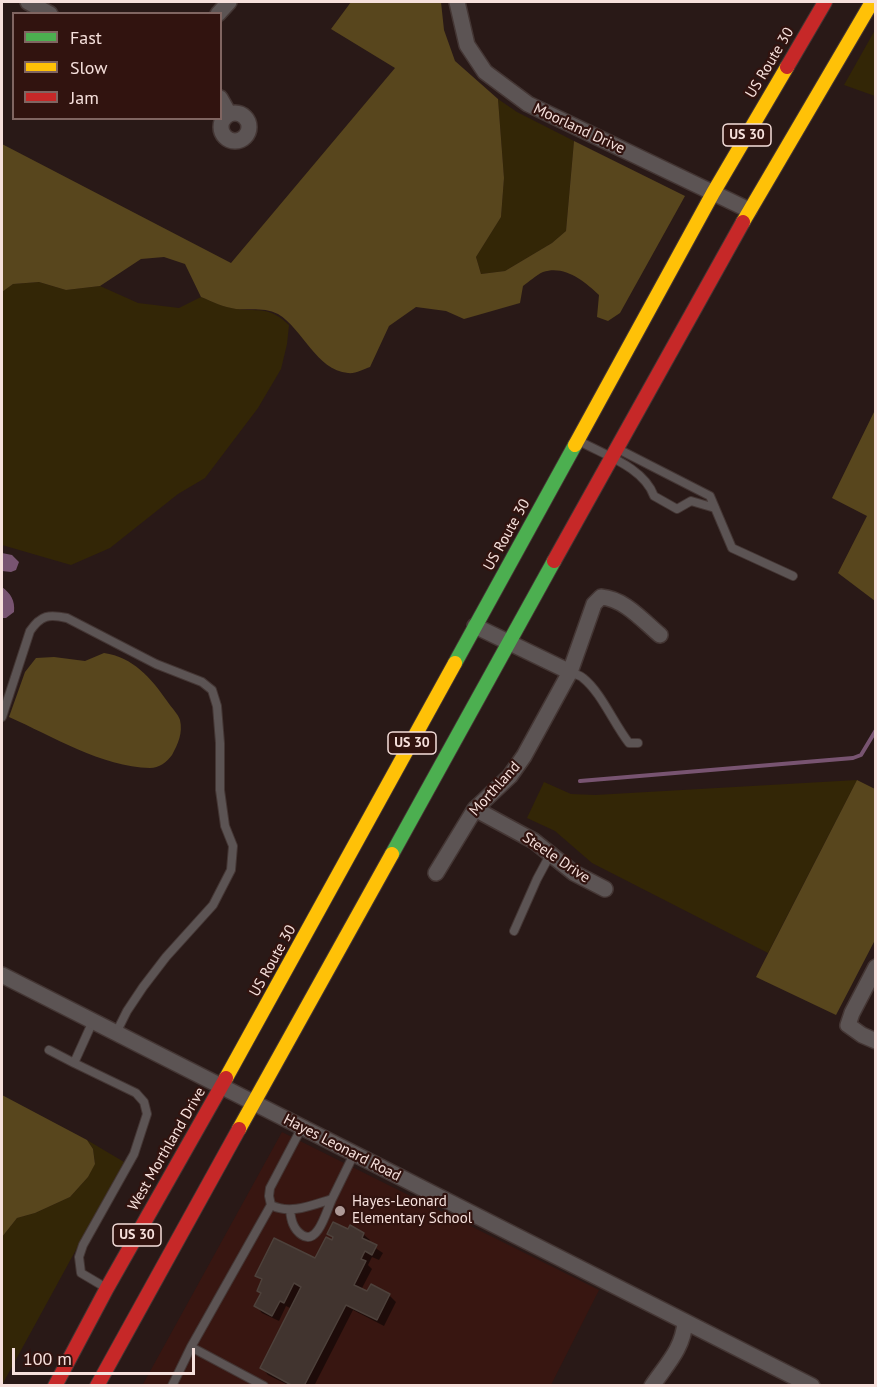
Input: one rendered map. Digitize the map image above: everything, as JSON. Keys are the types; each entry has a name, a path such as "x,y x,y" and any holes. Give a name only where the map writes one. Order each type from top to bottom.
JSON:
{"highway":[{"name":"US Route 30","path":"222,1086 713,193 825,2"},
{"name":"US 30","path":"97,1386 748,210 872,2"},
{"name":"West Morthland Drive","path":"55,1386 107,1288 222,1086"}],"street":[{"path":"28,2 46,12"},
{"name":"Moorland Drive","path":"457,2 467,45 485,72 528,104 748,210"},
{"path":"222,102 229,114"},
{"name":"Morthland","path":"436,873 475,809 510,776 524,756 570,672 594,604 601,597 621,602 660,635"},
{"path":"475,626 570,672"},
{"name":"Steele Drive","path":"475,809 534,840 574,873 605,889"},
{"path":"876,967 848,1025 876,1041"},
{"name":"Hayes Leonard Road","path":"2,975 812,1386"},
{"path":"655,1382 672,1361 684,1335 685,1322"}],"lane":[{"path":"578,440 710,496 732,548 793,576"},
{"path":"613,453 641,475 654,496 677,509 691,501 715,508"},
{"path":"2,717 30,631 43,617 67,618 156,664 202,682 212,690 218,716 220,790 225,826 232,846 231,870 213,905 166,957 143,987 116,1033"},
{"path":"570,672 583,677 629,743 638,743"},
{"path":"514,931 551,854"},
{"path":"75,1063 93,1021"},
{"path":"49,1050 136,1093 144,1102 147,1114 134,1154 91,1230 79,1257 81,1274 107,1288"},
{"path":"172,1386 191,1347 271,1205 270,1188 302,1127"},
{"path":"290,1210 296,1230 306,1238 317,1233 354,1154"},
{"path":"271,1205 281,1210 290,1210 332,1199"},
{"path":"191,1347 264,1386"}],"shaded area":[{"path":"351,2 441,2 444,30 455,61 498,99 504,178 501,217 476,257 481,274 505,271 552,243 566,231 574,141 685,196 620,313 608,321 597,317 599,295 574,276 551,270 543,272 523,286 520,303 464,319 446,311 416,307 389,326 370,367 351,373 327,365 295,329 278,314 263,310 231,308 201,297 185,264 164,257 141,259 100,286 66,290 39,282 13,284 2,292 2,144 231,263 395,68 331,29"},
{"path":"875,30 875,96 844,85"},
{"path":"498,99 517,112 574,141 566,231 552,243 505,271 481,274 476,257 501,217 504,178"},
{"path":"39,282 66,290 100,286 138,303 179,308 201,297 232,308 270,312 289,325 281,369 258,408 205,478 178,494 110,548 71,565 2,545 2,292 13,284"},
{"path":"875,410 876,601 838,573 867,516 832,498"},
{"path":"2,553 12,555 19,562 16,570 2,571"},
{"path":"2,587 10,595 14,604 14,612 6,618 2,618"},
{"path":"104,653 124,659 140,670 154,684 179,718 181,729 178,743 170,758 160,766 150,768 114,762 60,741 9,717 25,672 36,658 54,657 85,661"},
{"path":"857,780 768,953 592,863 555,831 527,818 544,782 571,794 595,795"},
{"path":"857,780 875,789 875,940 836,1015 756,977"},
{"path":"2,1095 87,1140 93,1149 95,1164 88,1177 70,1197 35,1213 17,1218 2,1237"},
{"name":"Hayes-Leonard Elementary School","path":"282,1132 599,1290 551,1385 142,1386"},
{"path":"87,1140 124,1162 2,1385 2,1237 17,1218 35,1213 70,1197 88,1177 95,1163 93,1149"}],"building":[{"name":"Hayes-Leonard Elementary School","path":"333,1222 348,1229 350,1225 364,1233 362,1238 377,1245 372,1255 365,1251 361,1259 366,1261 354,1285 367,1291 371,1284 390,1294 377,1320 346,1305 304,1386 293,1386 260,1368 301,1287 294,1283 284,1303 280,1301 272,1316 254,1306 261,1293 257,1291 262,1279 255,1276 274,1238 315,1258 326,1237 332,1240 333,1237 327,1234"}],"waterway":[{"path":"580,781 853,758 861,755 876,730"}],"traffic: fast":[{"path":"455,663 575,445"},
{"path":"392,854 554,561"}],"traffic: slow":[{"path":"743,222 872,2"},
{"path":"575,445 713,193 787,67"},
{"path":"226,1078 455,663"},
{"path":"239,1129 392,854"}],"traffic: jam":[{"path":"787,67 825,2"},
{"path":"554,561 743,222"},
{"path":"55,1386 107,1288 226,1078"},
{"path":"97,1386 239,1129"}],"place":[{"name":"Hayes-Leonard Elementary School","path":"340,1211"}]}
